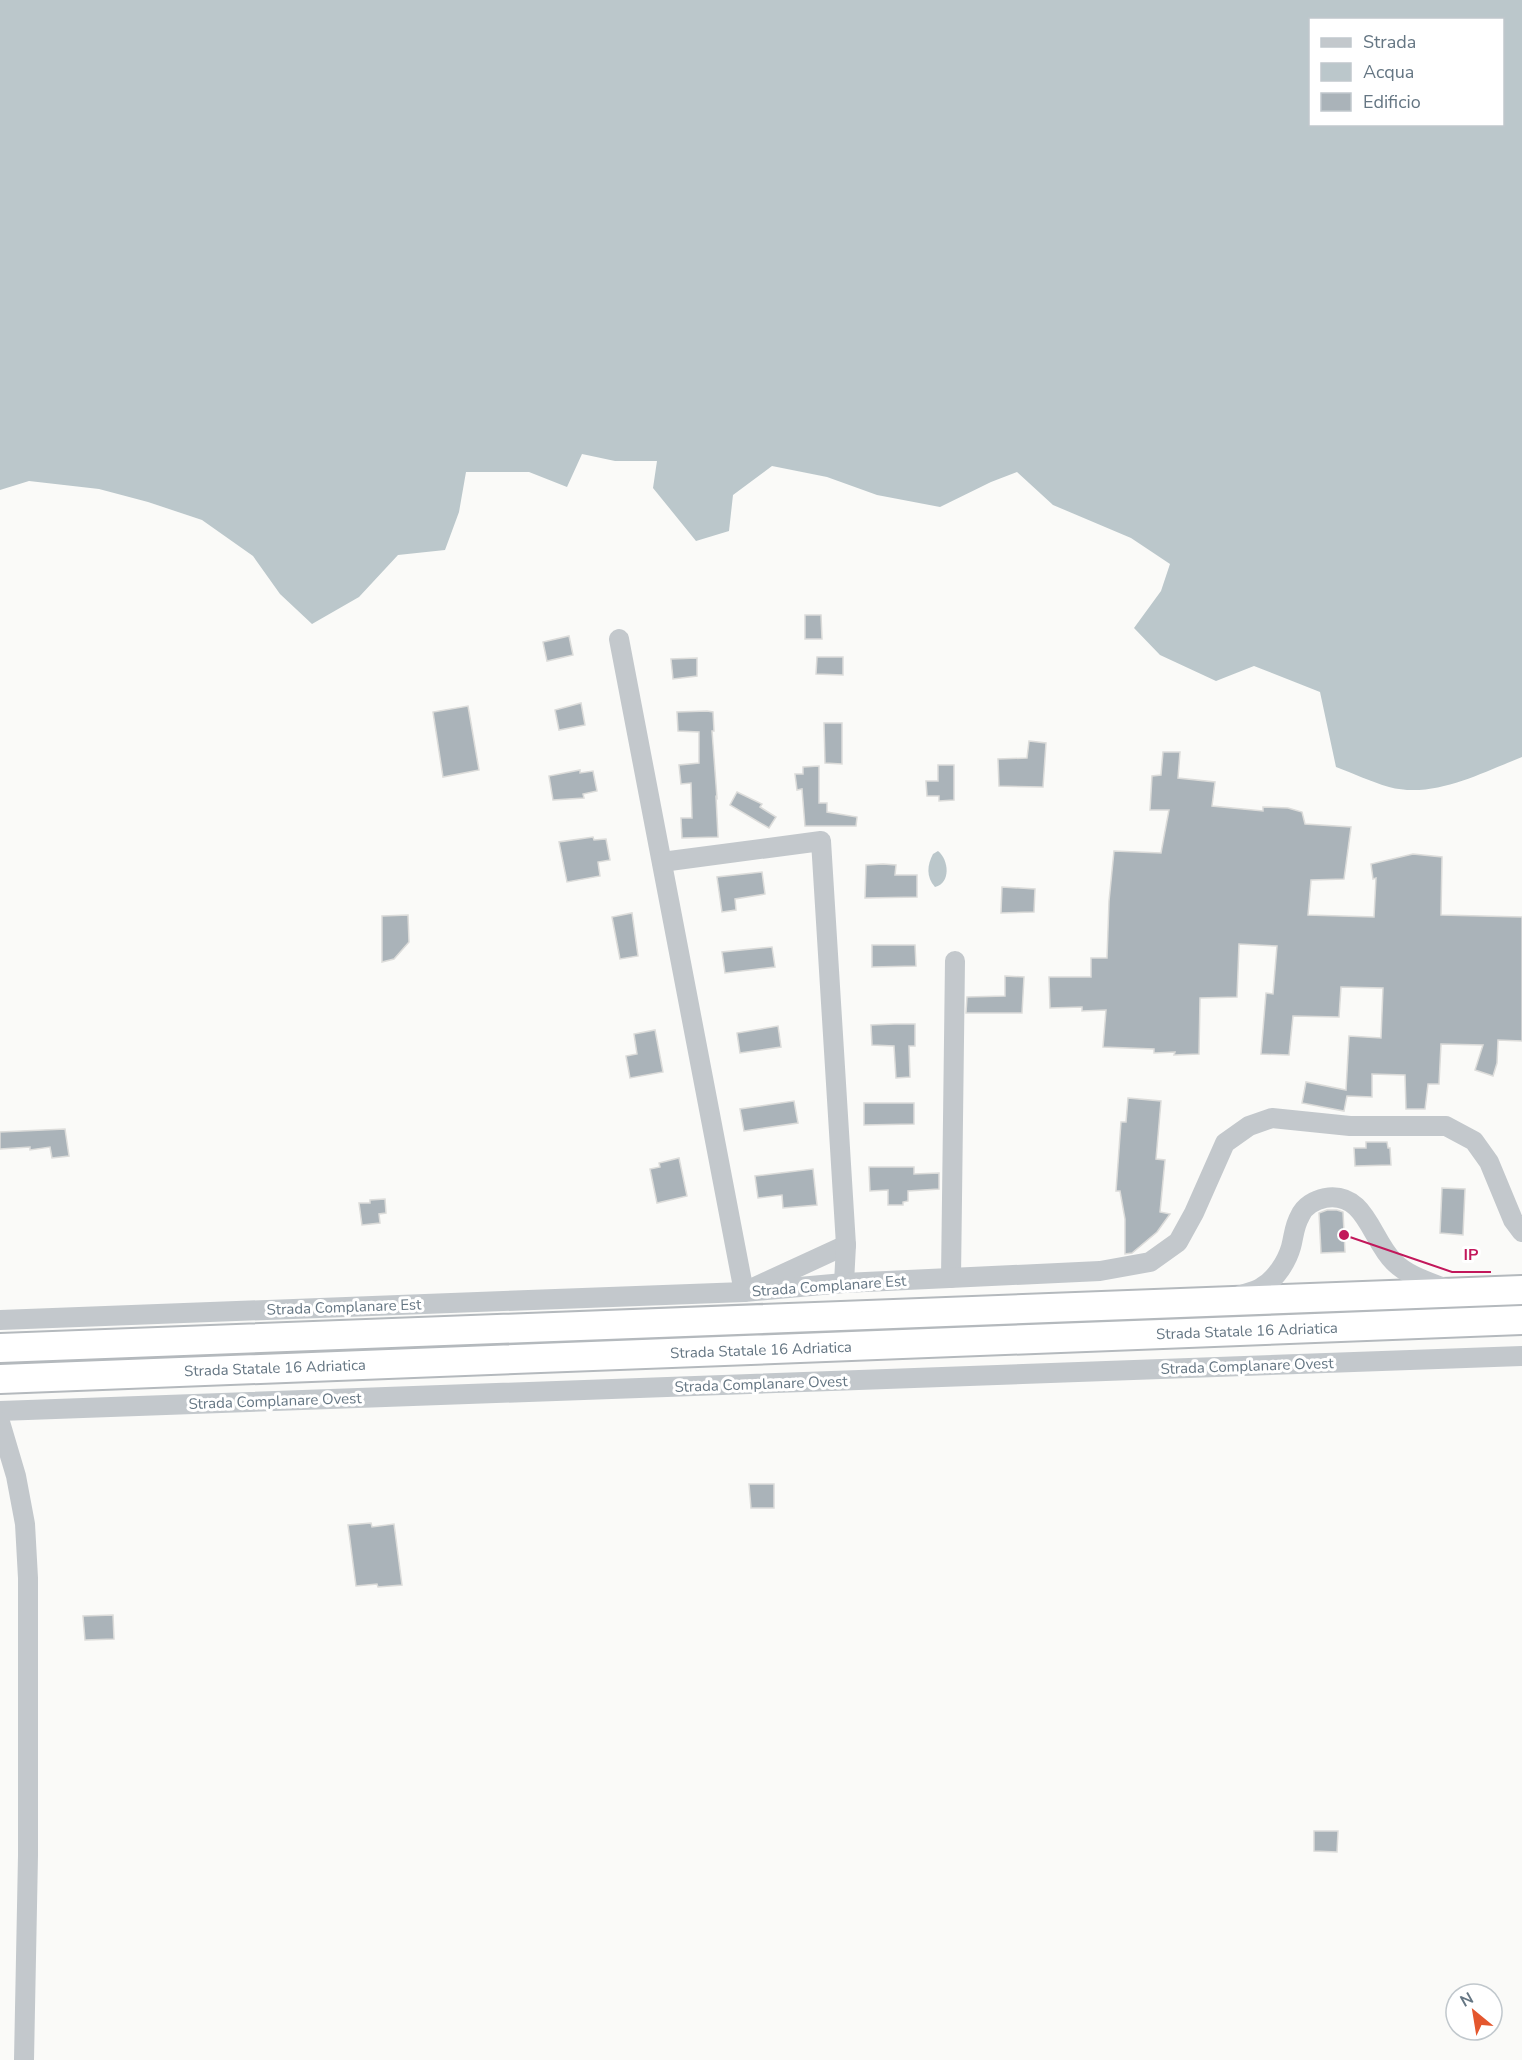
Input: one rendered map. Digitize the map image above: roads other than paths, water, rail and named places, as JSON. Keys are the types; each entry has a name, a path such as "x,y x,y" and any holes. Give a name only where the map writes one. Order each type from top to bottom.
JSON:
{"highway":[{"name":"Strada Statale 16 Adriatica","path":"0,1348 1522,1290"},
{"name":"Strada Statale 16 Adriatica","path":"0,1379 1522,1320"}],"street":[{"path":"619,639 744,1292 846,1245"},
{"path":"662,862 821,841 846,1245 844,1283"},
{"path":"951,1278 956,961"},
{"name":"Strada Complanare Est","path":"0,1320 744,1292 844,1283 1100,1271 1150,1262 1178,1242 1194,1213 1225,1143 1248,1125 1272,1118 1350,1126 1446,1126 1474,1142 1489,1162 1513,1220 1522,1232"},
{"path":"1224,1302 1263,1287 1281,1269 1291,1248 1295,1225 1302,1211 1316,1200 1337,1196 1351,1203 1369,1220 1378,1242 1394,1263 1413,1276 1455,1293"},
{"name":"Strada Complanare Ovest","path":"0,1411 1522,1356"},
{"path":"0,1422 16,1476 25,1524 28,1578 28,1855 24,2060"}],"water":[{"path":"0,0 1522,0 1522,757 1474,777 1423,790 1406,790 1382,785 1336,767 1320,692 1254,666 1216,681 1160,655 1134,628 1161,591 1170,564 1131,538 1053,505 1017,472 940,507 877,495 827,477 772,466 733,495 729,531 696,541 653,488 657,461 615,461 582,454 567,487 529,472 466,472 459,512 445,550 398,555 359,597 312,624 280,594 253,556 202,520 99,489 29,481 0,490"},
{"path":"938,851 942,855 947,871 944,881 935,887 930,879 929,867 933,854"}],"place":[{"name":"IP","path":"1344,1235"}]}
